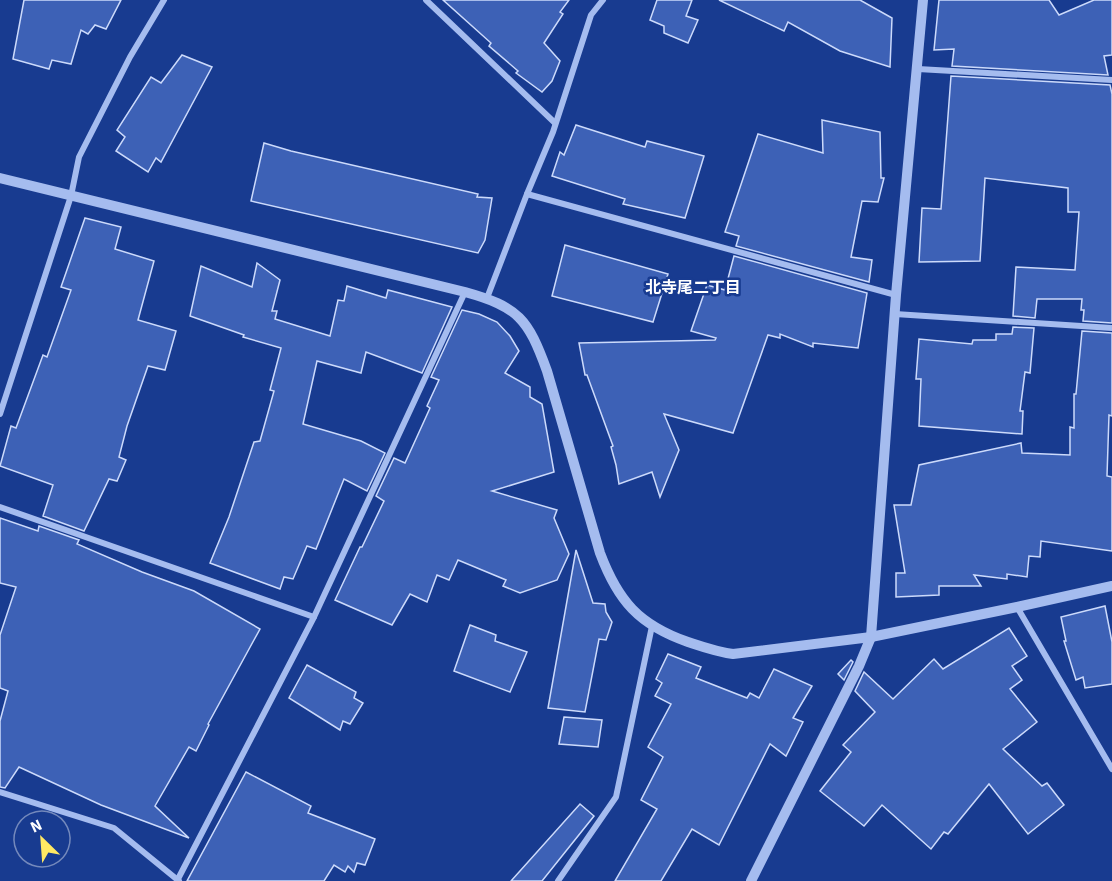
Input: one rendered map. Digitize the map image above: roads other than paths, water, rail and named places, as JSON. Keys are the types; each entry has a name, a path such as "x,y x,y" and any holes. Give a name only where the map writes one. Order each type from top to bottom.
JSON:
{"street":[{"path":"0,414 71,196 79,157 130,57 164,0"},
{"path":"426,0 555,123"},
{"path":"487,298 555,123 591,15 603,0"},
{"path":"751,881 859,666 871,637 896,295 923,0"},
{"path":"918,69 1112,80"},
{"path":"0,178 465,292 487,298 508,309 526,325 547,370 607,572 625,602 652,626 670,636 718,652 733,654 871,637 1017,608 1112,586"},
{"path":"527,194 896,295"},
{"path":"0,792 114,828 178,880 314,617 465,292"},
{"path":"895,314 1112,328"},
{"path":"0,507 314,617"},
{"path":"1017,608 1112,769"},
{"path":"558,881 616,797 652,626"}],"district":[{"name":"北寺尾二丁目","path":"693,288"}]}
